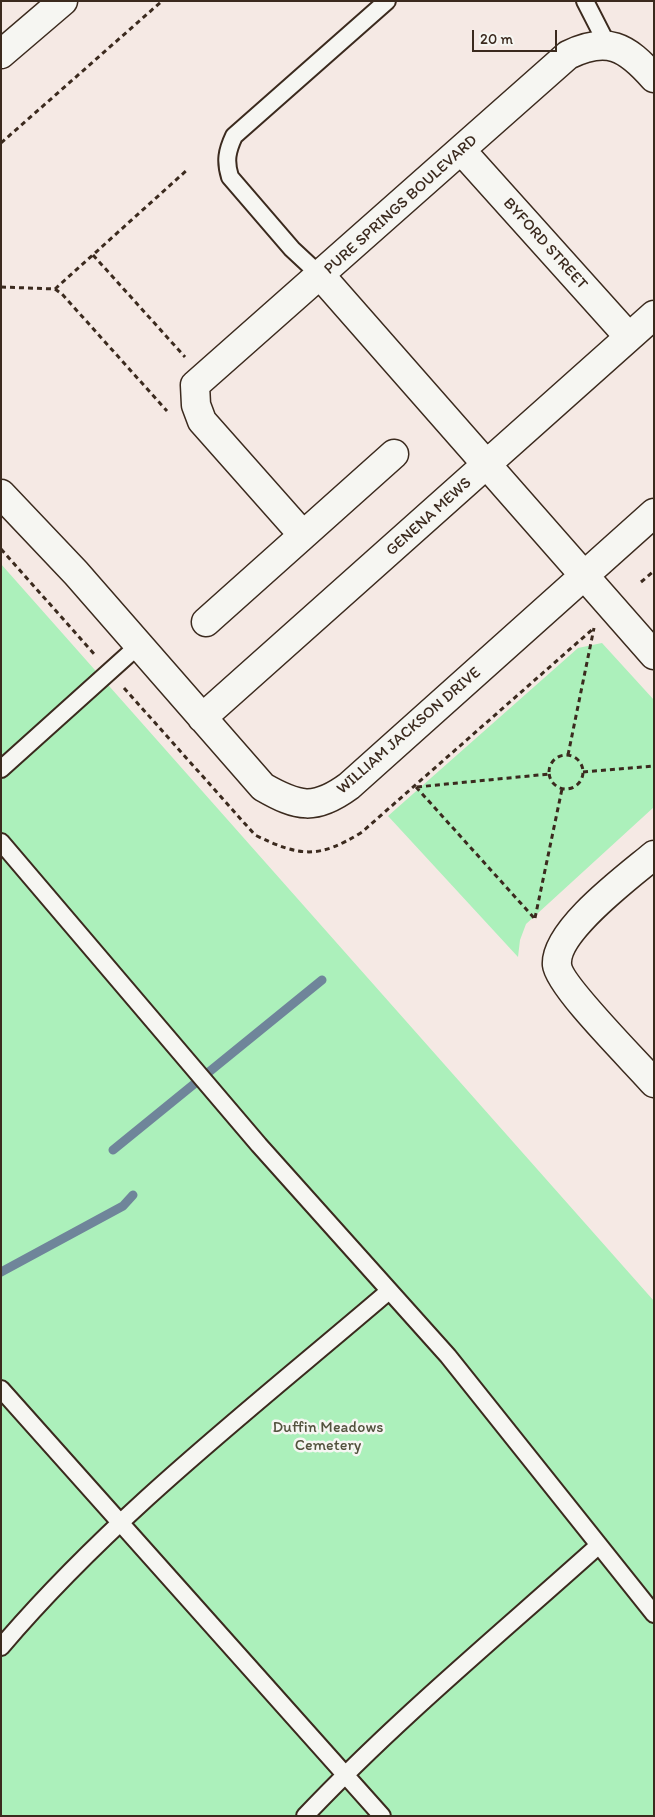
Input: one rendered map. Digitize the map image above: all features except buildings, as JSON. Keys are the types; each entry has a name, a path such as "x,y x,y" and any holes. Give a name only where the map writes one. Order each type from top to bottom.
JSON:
{"street":[{"path":"1,54 63,1"},
{"path":"607,44 624,51 650,70"},
{"name":"PURE SPRINGS BOULEVARD","path":"607,44 586,46 568,55 321,276 654,655"},
{"name":"BYFORD STREET","path":"461,150 629,337"},
{"path":"303,536 202,421 196,405 196,385 321,276"},
{"name":"GENENA MEWS","path":"202,718 654,315"},
{"path":"206,622 394,454"},
{"name":"WILLIAM JACKSON DRIVE","path":"1,494 76,573 263,787 286,800 310,804 331,799 370,768 654,513"},
{"path":"654,855 578,922 563,942 557,965 568,986 654,1082"}],"lane":[{"path":"321,276 292,249 230,177 226,165 227,151 234,136 387,1"},
{"path":"585,1 607,44"},
{"path":"1,769 139,645"},
{"path":"1,842 259,1145 448,1356 654,1614"},
{"path":"1,1647 42,1600 120,1521 389,1291"},
{"path":"1,1389 382,1816"},
{"path":"305,1816 345,1774 599,1545"}],"path":[{"path":"1,143 162,1"},
{"path":"55,289 187,170"},
{"path":"94,255 186,358"},
{"path":"1,287 55,289 62,294 167,411"},
{"path":"1,549 255,835 281,848 310,853 338,847 362,832 416,787 594,628 568,755"},
{"path":"641,582 654,571"},
{"path":"568,755 577,759 583,772 577,786 562,789 553,784 549,774 554,760 568,755"},
{"path":"583,772 654,766"},
{"path":"416,787 549,774"},
{"path":"416,787 535,919 562,789"}],"green space":[{"name":"Duffin Meadows Cemetery","path":"1,564 654,1301 654,1816 1,1816"},
{"path":"602,643 654,700 654,807 526,924 520,940 518,957 388,816 578,648"}],"waterway":[{"path":"113,1150 322,980"},
{"path":"1,1272 123,1206 133,1195"}]}
